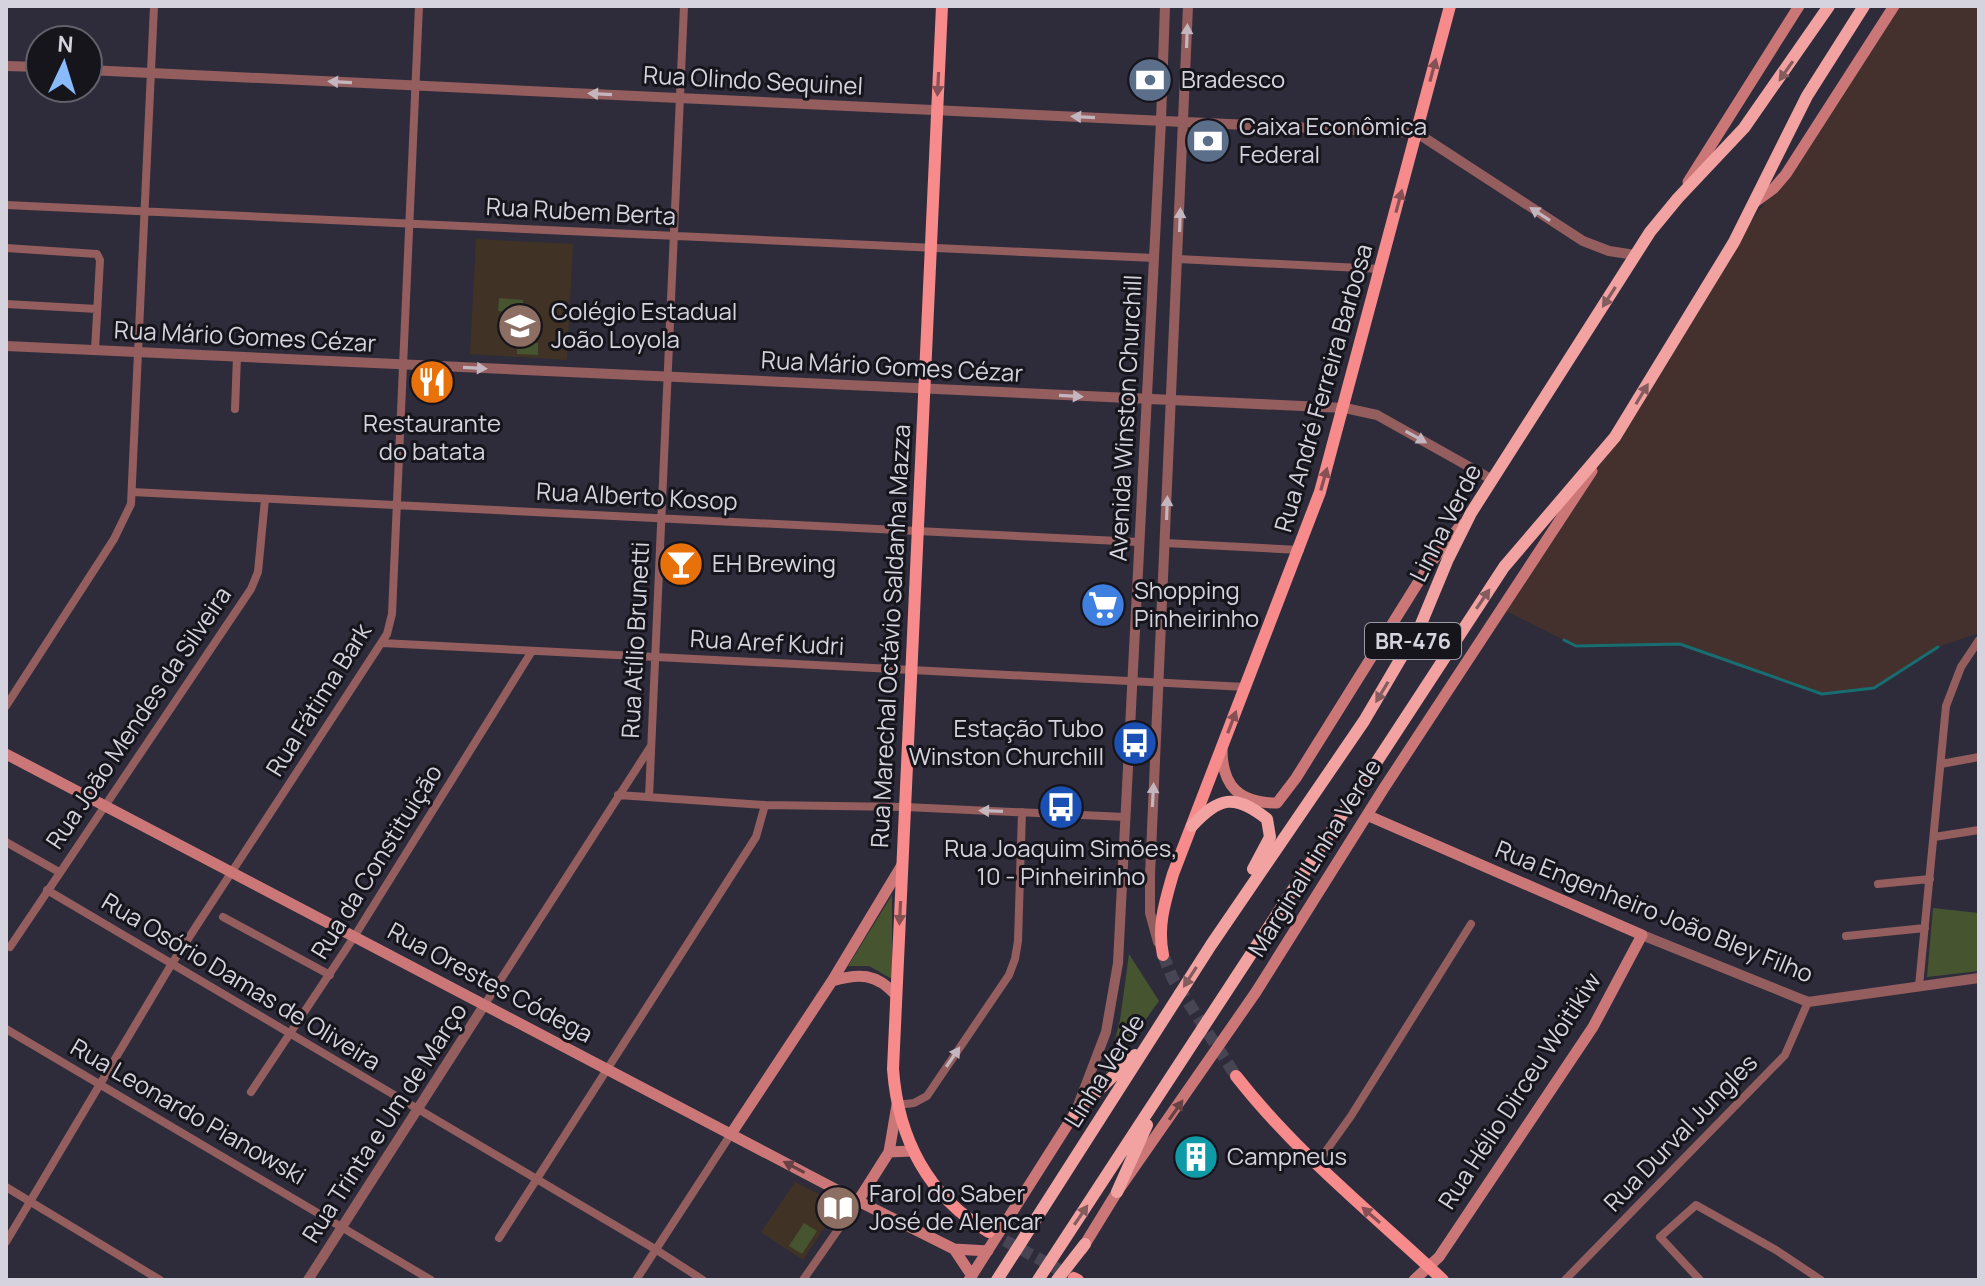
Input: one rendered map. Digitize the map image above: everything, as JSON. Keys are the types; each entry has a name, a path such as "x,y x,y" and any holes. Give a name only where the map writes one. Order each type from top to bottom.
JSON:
{"highway":[{"name":"Linha Verde","path":"997,1280 1211,945 1364,721 1421,624 1471,513 1650,232 1744,128 1829,6"},
{"name":"BR-476","path":"1038,1280 1418,694 1504,567 1539,523 1600,457 1734,242 1807,96 1864,6"},
{"path":"1192,826 1209,807 1231,801 1256,810 1267,819 1271,830 1267,847 1215,929 1211,945"},
{"path":"1075,1113 1149,1041"},
{"path":"1117,1192 1162,1092"},
{"path":"1068,1279 1085,1244"}],"main road":[{"name":"Rua Marechal Octávio Saldanha Mazza","path":"942,6 893,1053 897,1105 920,1167 959,1213 989,1232"},
{"name":"Rua André Ferreira Barbosa","path":"1163,955 1160,929 1162,908 1317,502 1345,408 1450,6"},
{"path":"1678,198 1799,6"},
{"path":"1755,202 1786,174 1894,6"},
{"name":"Marginal Linha Verde","path":"1085,1244 1117,1192 1256,992 1384,788 1600,457"},
{"path":"1222,749 1222,767 1235,790 1258,803 1277,803 1296,778 1429,565 1471,513"},
{"name":"Rua Orestes Códega","path":"6,754 858,1201 954,1249 988,1251"},
{"name":"Rua Engenheiro João Bley Filho","path":"1369,816 1642,935"},
{"path":"731,1134 832,981 902,865"},
{"name":"Rua Hélio Dirceu Woitikiw","path":"1414,1280 1439,1257 1593,1027 1642,935"},
{"path":"832,981 852,975 869,975 886,984 896,995"},
{"path":"1236,1076 1279,1128 1316,1165 1443,1280"},
{"path":"858,1201 889,1152 897,1105"},
{"path":"971,1278 1075,1113"},
{"path":"889,1152 912,1151"},
{"name":"Rua Orestes Códega","path":"954,1249 971,1278"}],"street":[{"path":"6,706 114,539 127,515 132,492 154,6"},
{"name":"Rua Fátima Bark","path":"6,1242 171,965 382,643 392,614 419,6"},
{"name":"Rua Atílio Brunetti","path":"649,797 684,6"},
{"name":"Avenida Winston Churchill","path":"1075,1113 1098,1058 1112,1006 1118,963 1165,6"},
{"name":"Avenida Winston Churchill","path":"1163,955 1149,896 1188,6"},
{"name":"Rua Olindo Sequinel","path":"104,71 1417,133"},
{"path":"1417,133 1583,241 1609,251 1635,255"},
{"name":"Rua Rubem Berta","path":"6,205 1154,258"},
{"path":"6,248 97,254 100,260 95,350"},
{"path":"1178,259 1381,269"},
{"path":"6,304 97,309"},
{"name":"Rua Mário Gomes Cézar","path":"6,346 1345,408 1377,415 1491,479"},
{"path":"235,409 237,357"},
{"name":"Rua Alberto Kosop","path":"132,492 1139,542"},
{"name":"Rua João Mendes da Silveira","path":"10,947 251,589 258,572 265,499"},
{"path":"1165,543 1300,550"},
{"path":"1919,986 1946,706 1961,667 1979,640"},
{"name":"Rua Aref Kudri","path":"382,643 1246,687"},
{"name":"Rua da Constituição","path":"251,1092 330,975 532,651"},
{"name":"Rua Trinta e Um de Março","path":"308,1280 651,746"},
{"path":"1941,764 1977,756"},
{"path":"618,795 765,805 905,807 1125,817"},
{"path":"499,1238 756,837 765,805"},
{"path":"897,1105 914,1103 927,1096 1009,975 1018,941 1022,812"},
{"path":"1934,837 1979,830"},
{"path":"6,842 59,872"},
{"path":"1878,884 1930,879"},
{"name":"Rua Osório Damas de Oliveira","path":"47,890 703,1280"},
{"path":"223,917 330,975"},
{"path":"1316,1165 1351,1116 1471,924"},
{"path":"1846,936 1925,928"},
{"name":"Rua Engenheiro João Bley Filho","path":"1642,935 1808,1002 1979,978"},
{"name":"Rua Durval Jungles","path":"1565,1280 1785,1055 1808,1002"},
{"name":"Rua Leonardo Pianowski","path":"6,1029 431,1280"},
{"path":"636,1280 731,1134"},
{"path":"6,1187 160,1280"},
{"path":"803,1280 858,1201"},
{"path":"1700,1280 1660,1237 1696,1205 1776,1250 1821,1280"}],"shaded area":[{"path":"1894,6 1979,6 1979,633 1938,647 1874,688 1822,694 1680,644 1576,646 1502,609 1722,261 1786,174"},
{"name":"Colégio Estadual João Loyola","path":"476,239 573,244 567,360 470,354"},
{"path":"795,1182 827,1198 830,1210 837,1218 828,1222 803,1260 761,1232"}],"green space":[{"path":"499,298 523,300 523,313 498,311"},
{"path":"517,342 538,343 538,355 517,354"},
{"path":"892,895 892,979 869,966 848,966"},
{"path":"1933,908 1979,913 1979,971 1927,977"},
{"path":"1129,954 1159,1001 1106,1074 1120,1020"},
{"path":"804,1223 817,1231 802,1254 789,1246"}],"waterway":[{"path":"1564,640 1576,646 1680,644 1822,694 1874,688 1938,647"}],"tunnel":[{"path":"1163,955 1173,979 1236,1076"},
{"path":"989,1232 1071,1276"}],"place":[{"name":"Bradesco","path":"1150,80"},
{"name":"Caixa Econômica Federal","path":"1208,141"},
{"name":"Colégio Estadual João Loyola","path":"520,326"},
{"name":"Restaurante do batata","path":"432,382"},
{"name":"EH Brewing","path":"681,564"},
{"name":"Shopping Pinheirinho","path":"1103,605"},
{"name":"Estação Tubo Winston Churchill","path":"1135,743"},
{"name":"Rua Joaquim Simões, 10 - Pinheirinho","path":"1061,807"},
{"name":"Campneus","path":"1196,1157"},
{"name":"Farol do Saber José de Alencar","path":"838,1208"}]}
